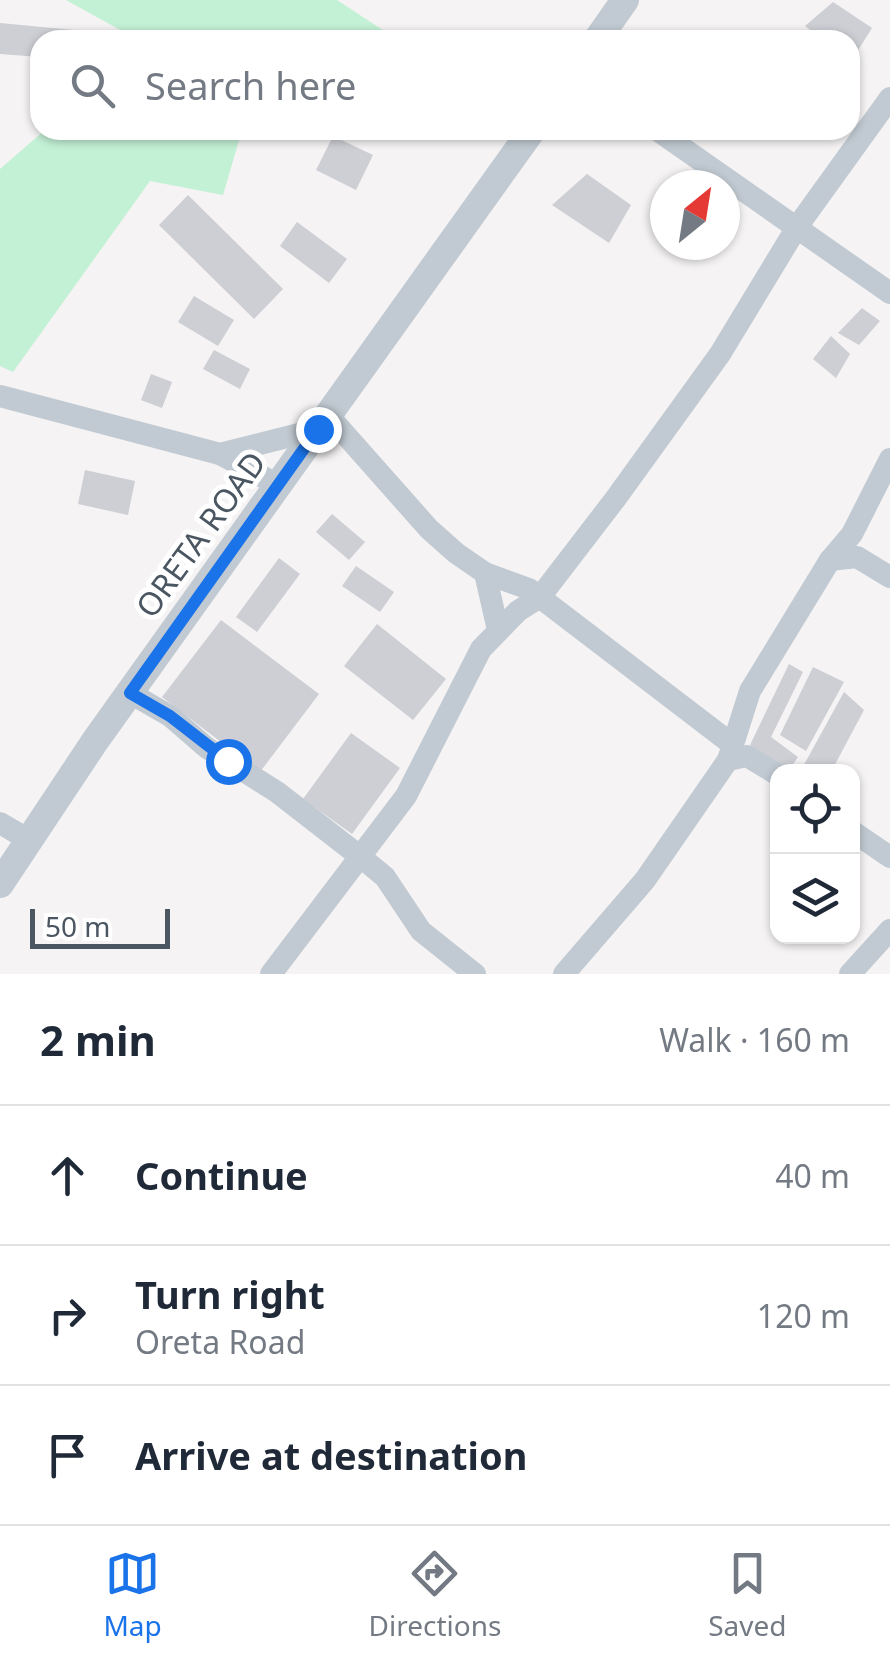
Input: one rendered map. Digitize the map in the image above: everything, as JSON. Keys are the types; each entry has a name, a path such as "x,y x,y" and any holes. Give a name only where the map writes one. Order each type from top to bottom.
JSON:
{"street":[{"path":"604,30 626,0"},
{"path":"860,140 890,98"},
{"name":"ORETA ROAD","path":"0,884 130,693 525,140"},
{"path":"671,140 890,293"},
{"path":"271,974 406,796 467,674 498,630 540,597 720,354 797,227 860,140"},
{"path":"0,396 220,454 278,486"},
{"path":"220,454 323,422 429,529 485,573 540,597 736,749 770,769"},
{"path":"564,974 645,880 736,749 750,692 830,560 855,546 890,460"},
{"path":"855,546 890,577"},
{"path":"485,573 498,630"},
{"path":"130,693 170,716 207,748 277,792 362,858 385,877 421,931 475,974"},
{"path":"0,823 29,840"},
{"path":"860,837 890,857"},
{"path":"850,974 890,930"}],"green space":[{"path":"66,0 337,0 383,30 120,30"},
{"path":"33,140 239,140 223,195 150,181 13,372 0,366 0,169"}],"building":[{"path":"833,2 872,28 860,47 860,30 810,30 805,26"},
{"path":"0,23 75,30 30,30 30,56 0,54"},
{"path":"331,140 341,140 373,155 356,190 316,170"},
{"path":"587,174 631,205 609,243 552,205"},
{"path":"188,195 283,289 254,319 159,225"},
{"path":"297,222 347,259 329,283 280,246"},
{"path":"194,296 234,320 218,346 178,322"},
{"path":"862,308 880,321 859,345 838,333"},
{"path":"831,336 850,354 836,378 813,359"},
{"path":"214,350 250,369 240,389 203,369"},
{"path":"151,374 172,382 162,408 141,400"},
{"path":"85,470 135,481 128,515 78,504"},
{"path":"332,514 365,542 349,560 316,532"},
{"path":"279,558 300,574 257,632 236,617"},
{"path":"356,566 394,592 380,612 342,586"},
{"path":"221,620 319,694 260,772 162,697"},
{"path":"377,624 446,679 413,720 344,666"},
{"path":"789,664 803,672 771,737 798,757 793,764 777,764 750,745"},
{"path":"813,667 844,682 806,751 780,735"},
{"path":"844,692 864,710 835,764 804,764"},
{"path":"351,733 400,768 352,834 303,799"}],"route":[{"path":"228,761 170,716 130,693 318,429"}]}
